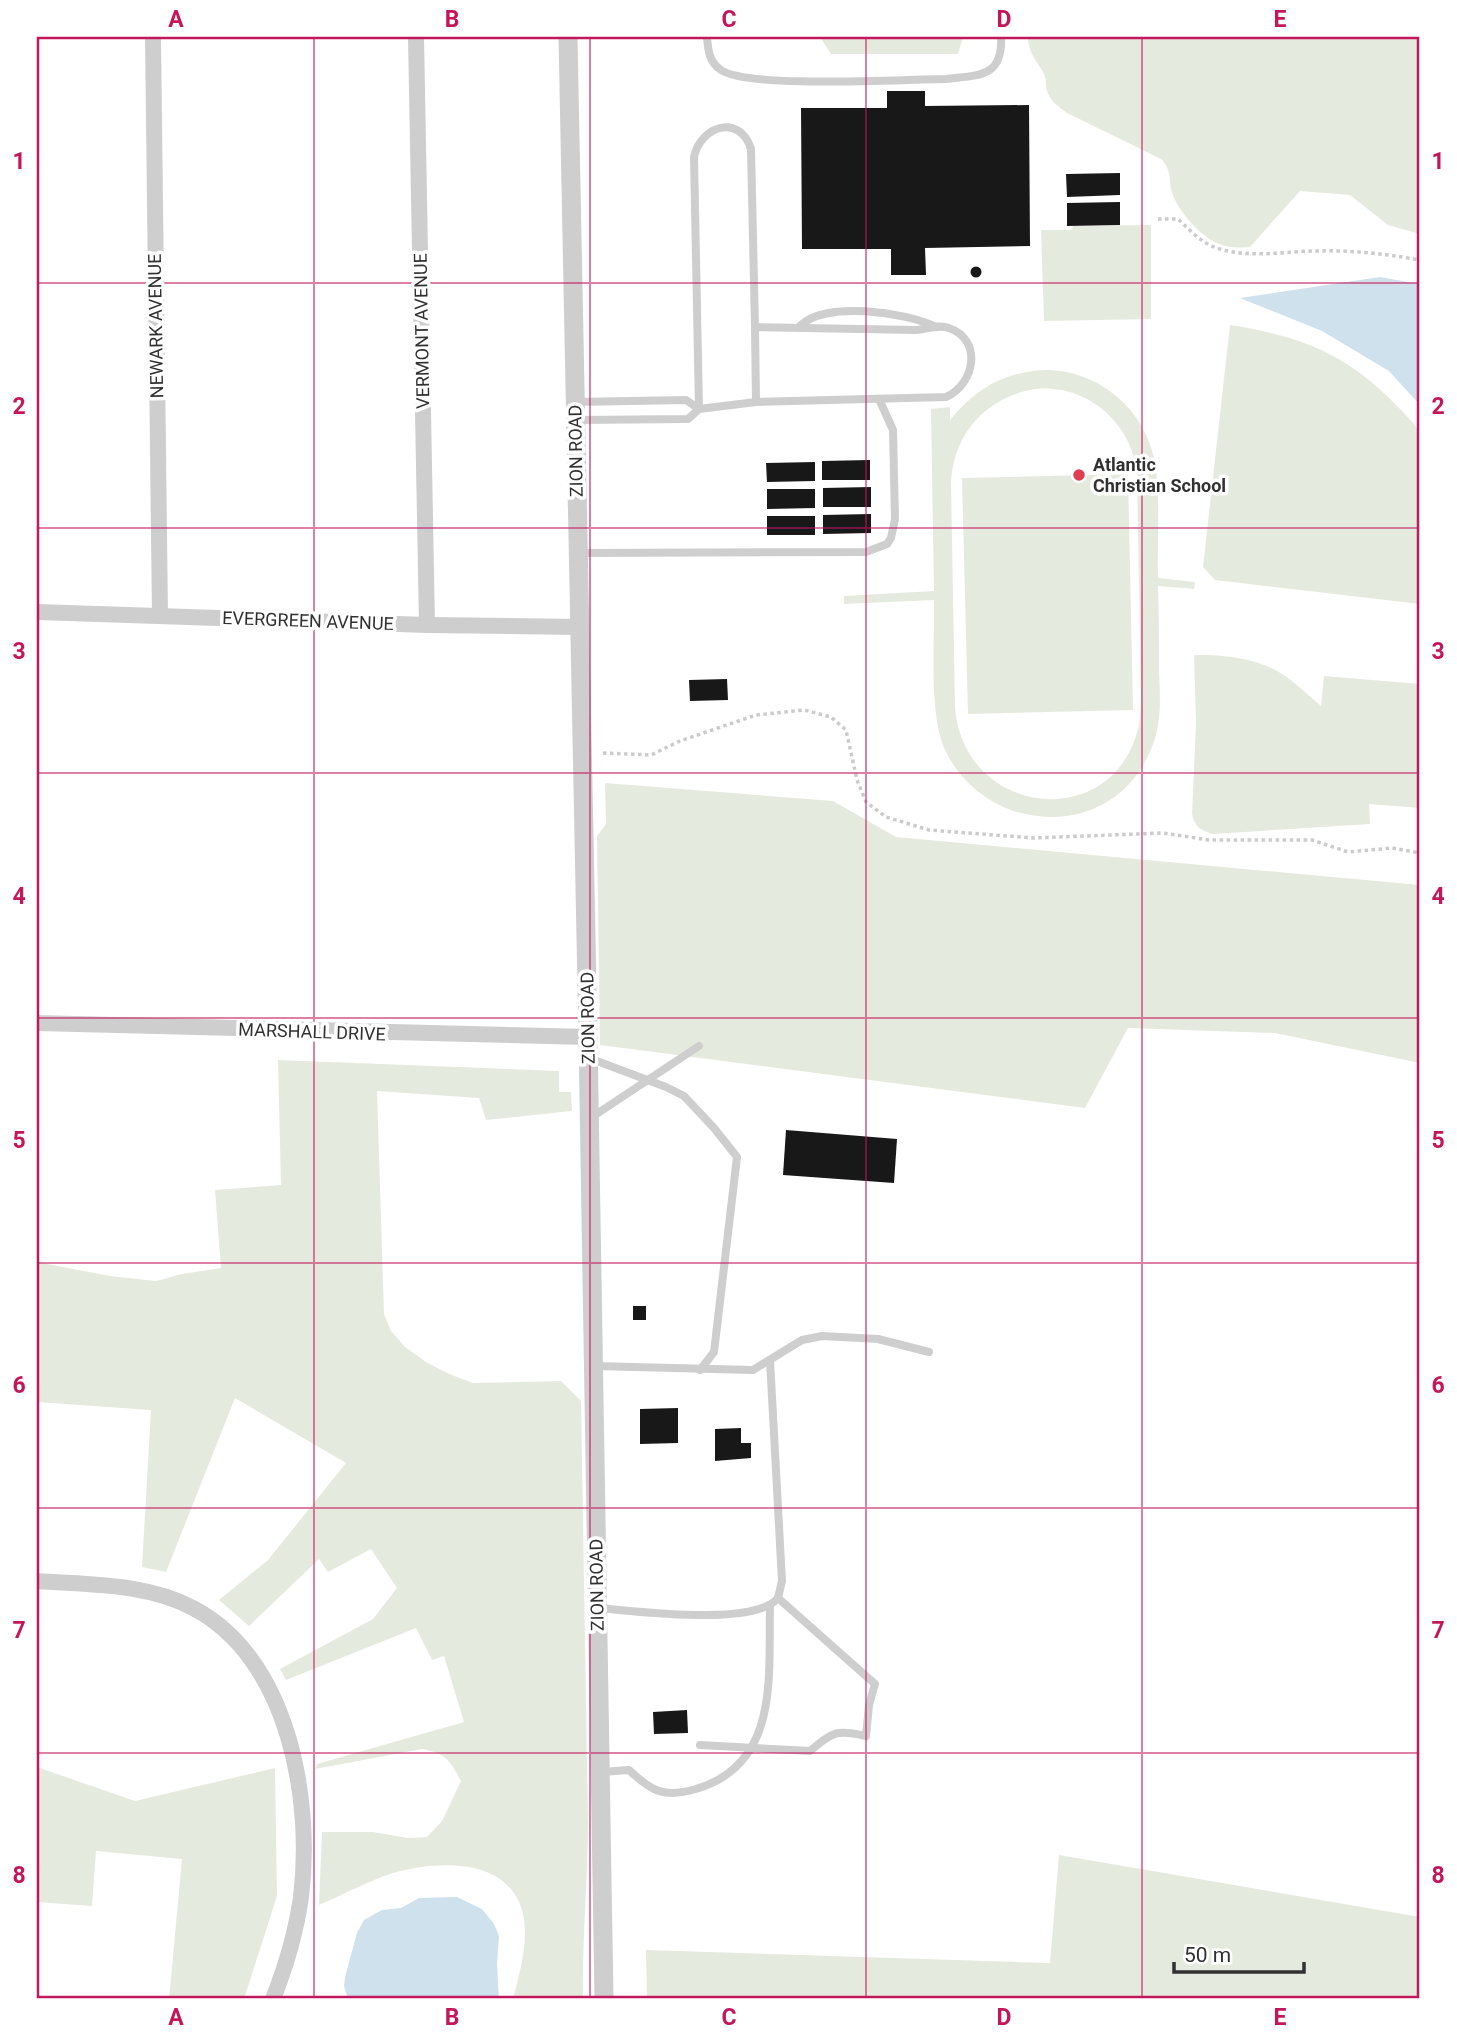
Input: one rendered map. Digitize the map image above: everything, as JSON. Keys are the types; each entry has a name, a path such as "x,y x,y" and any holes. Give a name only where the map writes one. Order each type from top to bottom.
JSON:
{"street":[{"name":"NEWARK AVENUE","path":"153,37 160,616"},
{"name":"VERMONT AVENUE","path":"416,37 427,625"},
{"name":"ZION ROAD","path":"568,37 589,1058 604,1999"},
{"name":"EVERGREEN AVENUE","path":"37,612 427,625 580,627"},
{"name":"MARSHALL DRIVE","path":"37,1023 588,1037"},
{"path":"37,1581 123,1588 156,1594 189,1606 232,1637 250,1656 265,1680 289,1742 303,1819 300,1898 293,1940 273,1999"}],"lane":[{"path":"707,37 710,58 718,68 725,72 782,81 946,79 970,76 989,70 999,62 1002,51 1001,37"},
{"path":"699,408 694,156 701,138 720,127 737,131 748,141 751,149 756,401"},
{"path":"799,327 809,317 819,314 863,312 915,317 936,327"},
{"path":"575,411 688,419 699,408 756,401 946,397 956,392 967,380 972,361 966,343 952,329 755,327"},
{"path":"578,553 866,552 882,547 891,538 895,519 893,430 879,399"},
{"path":"575,411 686,400 699,408"},
{"path":"590,1119 699,1046"},
{"path":"589,1058 684,1096 737,1157 714,1352 700,1370"},
{"path":"594,1366 753,1370 803,1340 822,1336 878,1339 929,1352"},
{"path":"598,1608 724,1614 749,1612 771,1605 778,1598 782,1581 770,1360"},
{"path":"700,1745 810,1751 828,1736 839,1731 866,1736 869,1705 875,1684 778,1598"},
{"path":"600,1772 629,1770 654,1790 682,1792 716,1781 744,1760 760,1733 767,1704 771,1605"}],"path":[{"path":"1158,219 1178,219 1206,243 1231,251 1258,254 1342,251 1420,260"},
{"path":"603,753 651,755 680,741 756,715 804,710 831,718 846,730 857,780 866,802 886,817 929,830 1033,838 1163,833 1209,840 1312,840 1348,852 1392,848 1420,853"}],"shaded area":[{"path":"820,37 963,37 958,54 831,54"},
{"path":"1028,37 1420,37 1420,234 1388,225 1350,195 1300,191 1250,247 1229,247 1214,242 1198,230 1178,206 1171,189 1168,170 1161,159 1067,113 1053,101 1048,95 1044,74 1031,52"},
{"path":"1151,225 1151,319 1044,321 1041,230 1072,230 1073,226"},
{"path":"1230,325 1286,337 1332,355 1373,383 1414,424 1420,433 1420,604 1215,580 1203,567"},
{"path":"1030,371 1063,371 1082,376 1114,394 1128,407 1148,440 1154,458 1158,502 1158,578 1195,582 1194,589 1158,586 1159,717 1153,744 1136,776 1112,798 1084,812 1053,817 1022,813 992,801 966,781 946,752 940,737 935,699 934,600 844,604 844,596 934,591 931,409 950,407 950,420 970,399 991,384","holes":["1054,389 1088,400 1102,409 1125,436 1133,453 1137,471 1141,709 1136,736 1120,767 1096,787 1067,798 1037,798 1008,789 983,771 964,744 955,708 951,483 958,449 975,421 987,409 1017,393"]},
{"path":"1128,474 1133,710 968,714 962,478"},
{"path":"1194,655 1247,660 1272,668 1321,706 1324,676 1420,684 1420,808 1369,804 1370,824 1213,834 1202,830 1194,822 1192,814 1196,724"},
{"path":"605,783 833,801 896,837 1420,885 1420,1063 1275,1033 1128,1028 1085,1108 600,1045 597,836 606,824"},
{"path":"278,1060 559,1071 559,1092 571,1092 572,1111 486,1120 479,1098 377,1091 384,1314 391,1331 405,1347 426,1362 473,1383 561,1381 581,1401 588,1822 583,1999 513,1999 525,1943 522,1910 514,1892 485,1871 448,1865 410,1869 374,1880 319,1905 322,1832 373,1832 408,1838 427,1837 442,1821 461,1781 446,1759 422,1749 315,1769 317,1764 464,1722 444,1656 432,1660 416,1628 286,1680 280,1669 373,1619 397,1588 371,1549 328,1572 319,1559 249,1626 219,1600 268,1560 346,1463 235,1398 166,1572 142,1567 151,1410 37,1402 37,1262 110,1276 156,1281 221,1268 215,1190 281,1185"},
{"path":"37,1767 135,1801 275,1768 277,1896 244,1999 169,1999 182,1859 96,1851 92,1906 37,1902"},
{"path":"1059,1855 1420,1917 1420,1999 647,1999 646,1950 1050,1963"}],"water":[{"path":"1380,277 1420,284 1420,405 1389,371 1322,331 1240,298"},
{"path":"457,1897 482,1909 494,1924 499,1936 499,1999 348,1999 344,1986 345,1977 357,1933 364,1920 382,1910 401,1908 419,1898"}],"building":[{"path":"887,91 925,91 925,106 1029,105 1030,246 925,248 926,275 891,275 891,249 802,249 801,108 887,108"},
{"path":"1120,173 1120,195 1067,197 1066,174"},
{"path":"1120,202 1120,225 1067,226 1067,203"},
{"path":"976,267 980,268 980,276 976,277 972,276 971,272 972,268"},
{"path":"870,460 870,480 822,480 822,461"},
{"path":"815,462 815,481 767,482 766,463"},
{"path":"871,487 871,507 823,507 823,488"},
{"path":"767,489 815,489 815,508 767,509"},
{"path":"871,514 871,533 823,534 823,515"},
{"path":"767,516 815,516 815,535 767,535"},
{"path":"727,679 728,700 690,701 689,680"},
{"path":"786,1130 897,1139 894,1183 783,1175"},
{"path":"633,1306 646,1306 646,1320 633,1320"},
{"path":"678,1408 678,1443 640,1444 640,1409"},
{"path":"741,1428 741,1443 751,1443 751,1458 715,1461 715,1429"},
{"path":"687,1710 688,1733 654,1734 653,1712"}],"place":[{"name":"Atlantic Christian School","path":"1079,475"}]}
